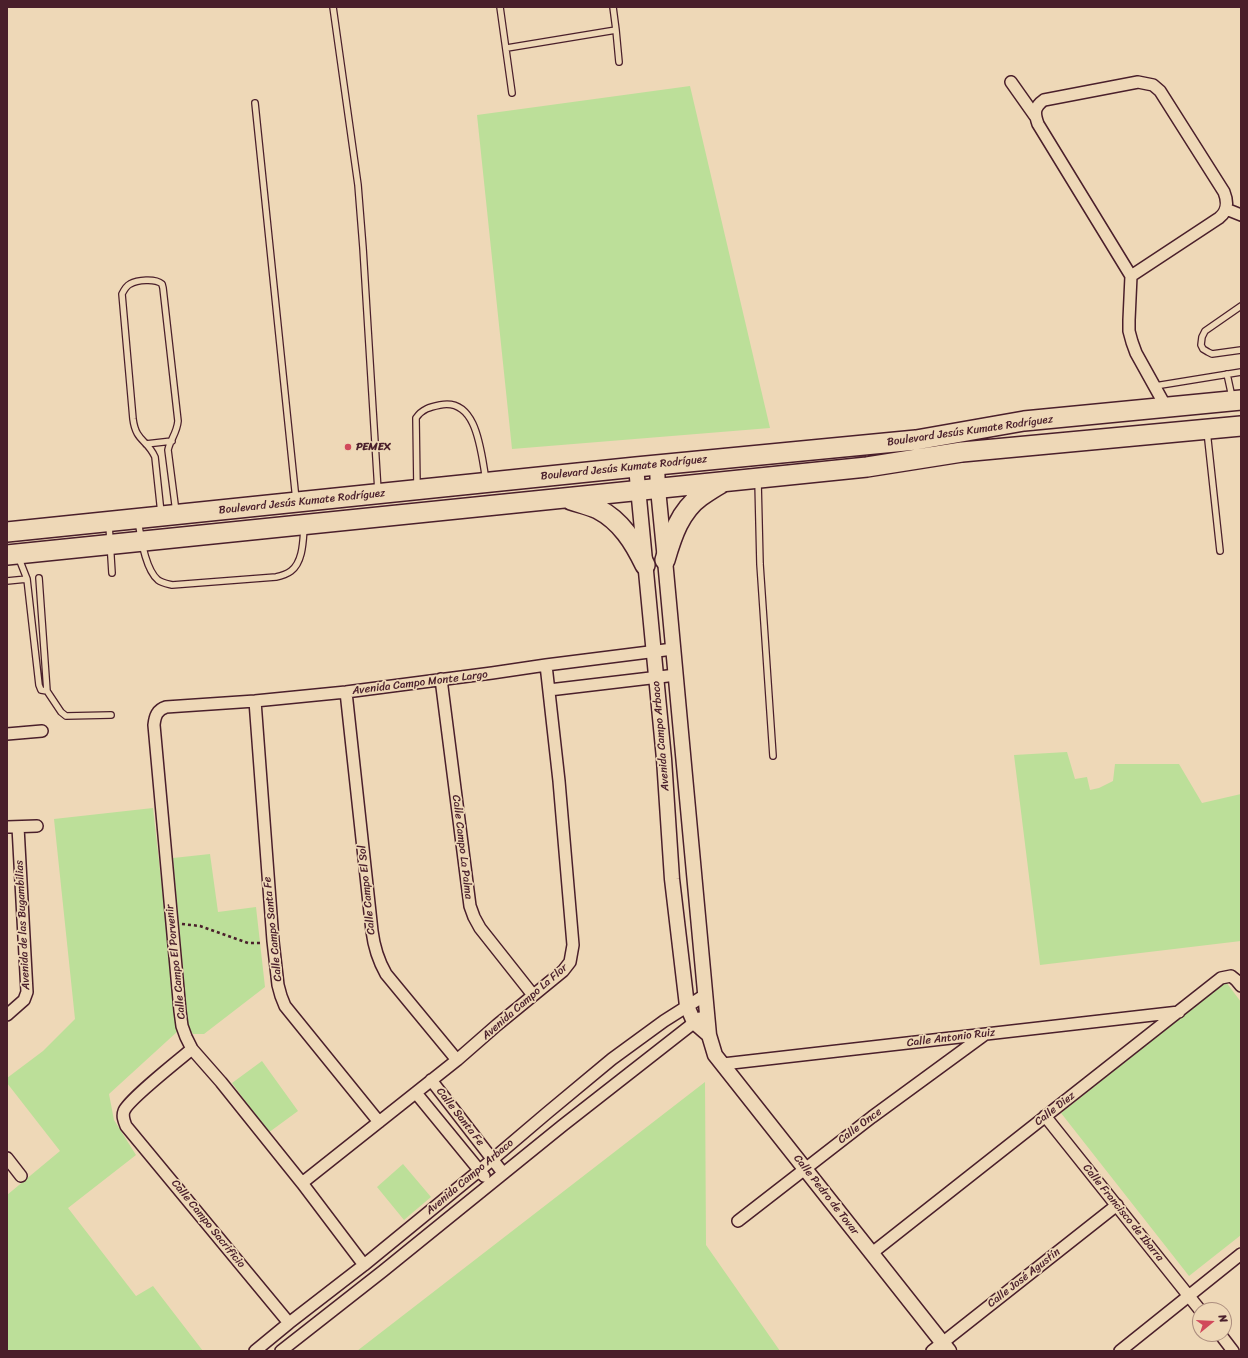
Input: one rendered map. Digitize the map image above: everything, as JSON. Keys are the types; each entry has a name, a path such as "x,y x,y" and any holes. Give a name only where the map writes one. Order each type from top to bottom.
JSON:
{"highway":[{"name":"Boulevard Jesús Kumate Rodríguez","path":"7,532 487,482 916,440 1024,421 1237,400"},
{"path":"1024,421 1025,446"},
{"name":"Boulevard Jesús Kumate Rodríguez","path":"12,555 758,479 867,467 962,452 1241,426"},
{"path":"665,560 672,536 688,509 700,497 722,482"},
{"path":"566,498 597,509 621,526 636,544 645,564"}],"street":[{"path":"1011,82 1035,116 1038,124 1130,276 1129,331 1136,353 1166,407"},
{"path":"1035,116 1037,106 1044,100 1138,82 1153,85 1160,91 1220,185 1226,199 1226,209 1220,218 1130,276"},
{"path":"1226,209 1241,215"},
{"name":"Avenida Campo Arbaco","path":"281,1351 708,1012 705,996 657,465"},
{"name":"Avenida Campo Arbaco","path":"636,467 664,759 672,879 686,1006 694,1022"},
{"name":"Avenida Campo Monte Largo","path":"166,707 255,701 346,692 673,649"},
{"name":"Avenida Campo La Flor","path":"302,1183 457,1060 563,971 570,962 573,952 565,849 546,665"},
{"path":"549,690 676,675"},
{"name":"Calle Campo La Palma","path":"441,679 470,906 480,928 533,995"},
{"name":"Calle Campo El Sol","path":"346,692 375,950 379,963 386,974 457,1060"},
{"name":"Calle Campo Santa Fe","path":"255,701 273,941 280,996 285,1006 379,1122"},
{"name":"Calle Campo El Porvenir","path":"166,707 157,712 154,725 182,1026 192,1049 302,1183 364,1265"},
{"path":"7,734 42,731"},
{"path":"13,827 37,826"},
{"name":"Avenida de las Bugambilias","path":"7,1015 24,1000 28,983 13,827"},
{"name":"Calle Diez","path":"872,1253 1222,978 1231,976 1241,986"},
{"name":"Avenida Campo Arbaco","path":"255,1351 364,1265 480,1170 547,1112 612,1060 664,1021 686,1006 705,996"},
{"name":"Calle Pedro de Tovar","path":"708,1012 709,1035 715,1055 872,1253 941,1348"},
{"name":"Calle Antonio Ruiz","path":"723,1064 1179,1012"},
{"path":"694,1022 709,1035"},
{"name":"Calle Once","path":"738,1221 872,1117 984,1034"},
{"name":"Calle Campo Sacrificio","path":"192,1049 139,1094 128,1105 124,1111 123,1118 126,1126 289,1323"},
{"name":"Calle Santa Fe","path":"431,1080 504,1173"},
{"name":"Calle Santa Fe","path":"416,1093 490,1184"},
{"name":"Calle Francisco de Ibarra","path":"1045,1116 1194,1302"},
{"path":"7,1158 21,1176"},
{"name":"Calle José Agustín","path":"941,1348 1117,1205"},
{"path":"1120,1351 1241,1254"},
{"path":"1226,1342 1233,1351"}],"lane":[{"path":"333,7 358,185 378,494"},
{"path":"500,7 507,48 512,93"},
{"path":"613,7 620,62"},
{"path":"507,48 616,30"},
{"path":"255,103 296,502"},
{"path":"156,281 162,284 163,288 178,421 176,432 168,450 169,515 155,457 152,451 140,439 134,428 122,294 124,289 130,284 137,282 156,281"},
{"path":"1241,306 1206,331 1202,337 1201,345 1203,349 1208,352 1220,354 1238,350 1241,346"},
{"path":"1155,386 1241,372"},
{"path":"1227,374 1237,400"},
{"path":"417,490 416,418 425,409 442,405 453,404 462,408 471,419 487,482"},
{"path":"1206,429 1220,551"},
{"path":"146,444 172,441"},
{"path":"758,479 760,564 773,756"},
{"path":"138,519 142,542 152,572 158,580 172,585 276,577 285,574 292,570 297,564 302,546 304,525"},
{"path":"108,522 112,573"},
{"path":"12,555 27,579 39,685 41,690 48,691"},
{"path":"39,578 48,691 61,712 66,716 111,715"},
{"path":"7,581 27,579"}],"path":[{"path":"172,923 200,926 248,943 257,944 273,941"}],"green space":[{"path":"690,86 770,428 512,449 477,115"},
{"path":"1067,752 1075,779 1087,777 1090,790 1099,788 1113,781 1115,764 1179,764 1202,803 1241,794 1241,941 1040,965 1014,755"},
{"path":"153,808 178,1031 109,1094 114,1120 136,1155 68,1208 136,1296 153,1286 203,1351 7,1351 7,1195 60,1151 7,1083 7,1078 43,1051 75,1019 54,819"},
{"path":"210,854 218,912 256,907 265,987 204,1034 193,1034 188,1028 173,858"},
{"path":"1226,982 1241,1002 1241,1235 1189,1276 1061,1113"},
{"path":"262,1061 298,1111 268,1133 232,1083"},
{"path":"705,1082 706,1245 780,1351 357,1351"},
{"path":"403,1164 431,1197 404,1220 377,1187"}],"place":[{"name":"PEMEX","path":"348,447"}]}
